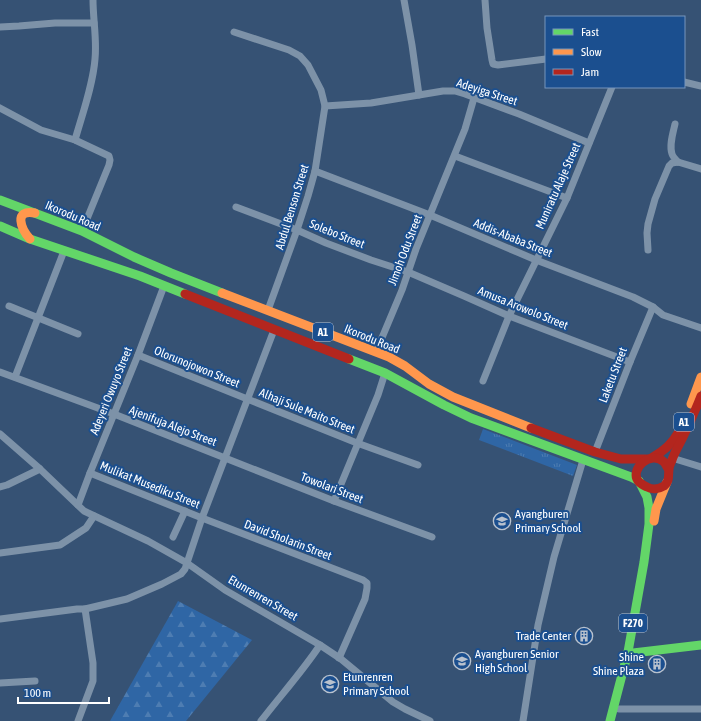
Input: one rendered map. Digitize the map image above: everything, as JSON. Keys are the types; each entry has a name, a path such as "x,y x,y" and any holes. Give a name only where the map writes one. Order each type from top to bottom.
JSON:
{"main road":[{"name":"Ikorodu Road","path":"0,200 82,232 171,273 376,352 405,366 429,384 453,398 595,452 621,459 649,458"},
{"path":"30,239 20,226 20,223 24,214 28,212 35,213"},
{"name":"A1","path":"0,226 30,239 140,276 385,373 471,418 631,477 639,482"},
{"name":"A1","path":"649,458 659,454 674,441 682,426 701,377"},
{"name":"A1","path":"669,470 672,458 701,396"},
{"path":"649,458 658,458 663,461 669,470 669,478 667,482 659,489 653,490 648,488 639,482 637,476 638,468 641,463 649,458"},
{"name":"F270","path":"616,721 633,653 649,563 651,524 650,508 647,497 639,482"},
{"name":"F270","path":"610,721 628,652 651,524 667,482"},
{"path":"633,653 701,645"}],"street":[{"path":"75,140 88,95 96,59 93,0"},
{"path":"404,0 419,95"},
{"path":"485,0 487,28 493,64 498,65 545,59"},
{"path":"0,27 94,22"},
{"path":"234,32 289,50 300,56 308,65 318,84 325,106"},
{"path":"685,82 701,86"},
{"name":"Muniratu Alaje Street","path":"483,381 508,316 567,198 612,88"},
{"name":"Adeyiga Street","path":"325,106 371,103 443,91 455,91 519,114 589,142"},
{"name":"Jimoh Odu Street","path":"376,352 393,313 416,248 455,156 474,98"},
{"name":"Abdul Benson Street","path":"268,310 297,230 315,171 325,106"},
{"path":"0,108 41,130 75,140 109,156 110,160 82,232"},
{"path":"675,124 672,133 671,148 672,155 678,162"},
{"path":"455,156 567,198"},
{"path":"648,250 646,233 648,224 655,199 669,166 672,163 678,162 701,169"},
{"name":"Addis-Ababa Street","path":"315,171 430,215 536,260 633,297 653,307 663,315 701,328"},
{"name":"Solebo Street","path":"236,207 297,230 326,243 408,272"},
{"path":"15,377 64,251"},
{"name":"Amusa Arowolo Street","path":"408,272 508,316 630,362"},
{"name":"Adeyeri Owuyo Street","path":"78,505 164,286"},
{"path":"9,306 78,334"},
{"name":"Laketu Street","path":"595,452 653,307"},
{"path":"0,619 85,609 127,599 181,574 185,569 202,518 274,330"},
{"name":"Olorunojowon Street","path":"138,354 248,399"},
{"name":"Ajenifuja Alejo Street","path":"0,372 114,414 225,458"},
{"path":"334,502 378,395 385,373"},
{"name":"Alhaji Sule Maito Street","path":"248,399 358,443 418,465"},
{"name":"Etunrenren Street","path":"0,434 40,469 84,511 148,541 187,563 225,590 320,645 339,658 393,702 430,721"},
{"name":"Towolari Street","path":"225,458 334,502 432,537"},
{"path":"672,458 701,467"},
{"path":"523,721 538,624 556,550 584,460"},
{"path":"0,487 40,469"},
{"name":"Mulikat Musediku Street","path":"90,473 202,518"},
{"path":"173,537 185,511"},
{"path":"0,553 60,545 86,528 94,516"},
{"name":"David Sholarin Street","path":"202,518 363,580 367,583 368,588 365,599 339,658"},
{"path":"78,721 93,681 93,663 85,609"},
{"path":"261,721 296,679 320,645"},
{"path":"0,683 36,682"},
{"path":"619,709 701,709"}],"green space":[{"path":"483,429 577,465 573,476 479,440"},
{"path":"178,601 252,640 186,721 110,721"}],"traffic: fast":[{"path":"0,200 82,231 134,257 222,293"},
{"path":"0,226 30,239 140,276 185,294"},
{"path":"349,359 385,373 471,418 639,481"},
{"path":"610,721 628,652 644,562 649,524 647,497 639,481"},
{"path":"633,653 701,645"}],"traffic: slow":[{"path":"30,239 24,230 21,217 24,214 35,213"},
{"path":"222,293 389,357 405,366 429,384 453,397 531,428"},
{"path":"691,404 701,377"},
{"path":"654,521 656,509 667,482"}],"traffic: jam":[{"path":"185,294 349,359"},
{"path":"669,470 668,469 664,462 659,459 647,459 639,467 636,472 636,477 640,483 651,489 660,488 666,484 668,478 669,467 701,396"},
{"path":"531,428 595,452 621,459 646,459"},
{"path":"653,457 667,447 678,433"}],"place":[{"name":"Ayangburen Primary School","path":"502,521"},
{"name":"Trade Center","path":"584,636"},
{"name":"Ayangburen Senior High School","path":"462,661"},
{"name":"Shine Shine Plaza","path":"657,664"},
{"name":"Etunrenren Primary School","path":"330,684"}]}
